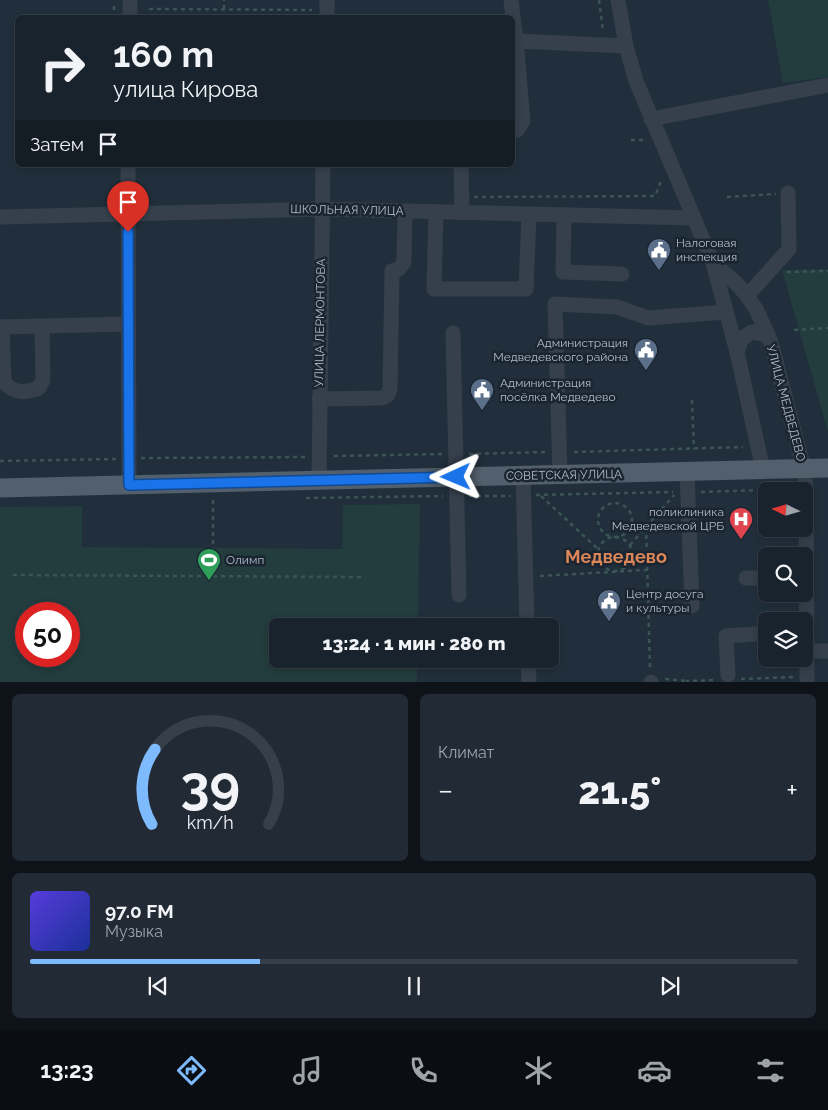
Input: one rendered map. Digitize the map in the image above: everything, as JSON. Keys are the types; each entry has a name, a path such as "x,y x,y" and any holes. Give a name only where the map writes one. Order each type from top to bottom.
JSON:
{"main road":[{"name":"СОВЕТСКАЯ УЛИЦА","path":"0,488 828,468"}],"street":[{"path":"130,0 130,15"},
{"path":"511,0 513,15"},
{"name":"УЛИЦА МЕДВЕДЕВО","path":"618,0 626,46 636,81 713,263 737,352 763,470"},
{"path":"515,33 523,120 517,130 515,130"},
{"path":"516,41 626,46"},
{"path":"651,119 828,85"},
{"path":"128,167 129,485"},
{"name":"УЛИЦА ЛЕРМОНТОВА","path":"319,480 322,167"},
{"path":"461,167 462,212"},
{"path":"748,296 789,249 788,193"},
{"name":"ШКОЛЬНАЯ УЛИЦА","path":"0,216 322,209 693,218"},
{"path":"319,399 382,398 388,395 390,389 392,271 399,269 404,262 406,211"},
{"path":"436,212 434,289 526,289 529,214"},
{"path":"564,215 563,272 622,274"},
{"name":"УЛИЦА МЕДВЕДЕВО","path":"713,263 748,296 770,339 804,469 806,488 805,547"},
{"path":"560,475 554,304 617,307 648,318 726,312"},
{"path":"42,326 43,380 39,388 16,391 8,387 4,381 1,327 42,326 128,324"},
{"path":"737,352 742,338 752,332 764,334 770,339"},
{"path":"453,333 458,594"},
{"path":"687,472 692,606"},
{"path":"523,476 527,618"},
{"path":"746,578 758,578"},
{"path":"728,675 726,636 758,634"},
{"path":"813,651 828,651"},
{"name":"УЛИЦА МЕДВЕДЕВО","path":"807,667 807,682"},
{"path":"528,668 529,682"}],"path":[{"path":"114,0 114,15"},
{"path":"224,0 224,9"},
{"path":"599,0 604,45"},
{"path":"150,15 150,9 327,9"},
{"path":"631,140 653,140"},
{"path":"462,197 655,196 665,172"},
{"path":"727,197 788,193"},
{"path":"786,272 828,271"},
{"path":"794,330 828,328"},
{"path":"692,400 694,449"},
{"path":"0,461 319,457 759,446"},
{"path":"688,492 758,489"},
{"path":"463,496 677,492 629,545"},
{"path":"540,495 598,549"},
{"path":"303,498 443,496"},
{"path":"204,499 213,499 213,576"},
{"path":"598,549 597,555 600,564 604,568 616,572 623,570 631,561 632,555 629,545 620,538 614,537 603,532 598,521 598,516 606,506 617,504 628,509 632,520 631,526 625,534 614,537 606,540 598,549"},
{"path":"646,527 651,682 670,678 687,681"},
{"path":"526,577 646,570"},
{"path":"12,575 364,577"}],"green space":[{"path":"768,0 828,0 828,77 783,83"},
{"path":"828,269 828,432 782,270"},
{"name":"Олимп","path":"420,504 418,618 269,618 269,668 417,668 417,682 0,682 0,507 82,506 82,547 342,549 343,505"}],"place":[{"name":"Налоговая инспекция","path":"659,271"},
{"name":"Администрация Медведевского района","path":"646,371"},
{"name":"Администрация посёлка Медведево","path":"482,411"},
{"name":"поликлиника Медведевской ЦРБ","path":"741,540"},
{"name":"Олимп","path":"209,581"},
{"name":"Центр досуга и культуры","path":"609,622"}],"district":[{"name":"Медведево","path":"616,556"}],"route":[{"path":"128,232 129,485 456,477"}]}
